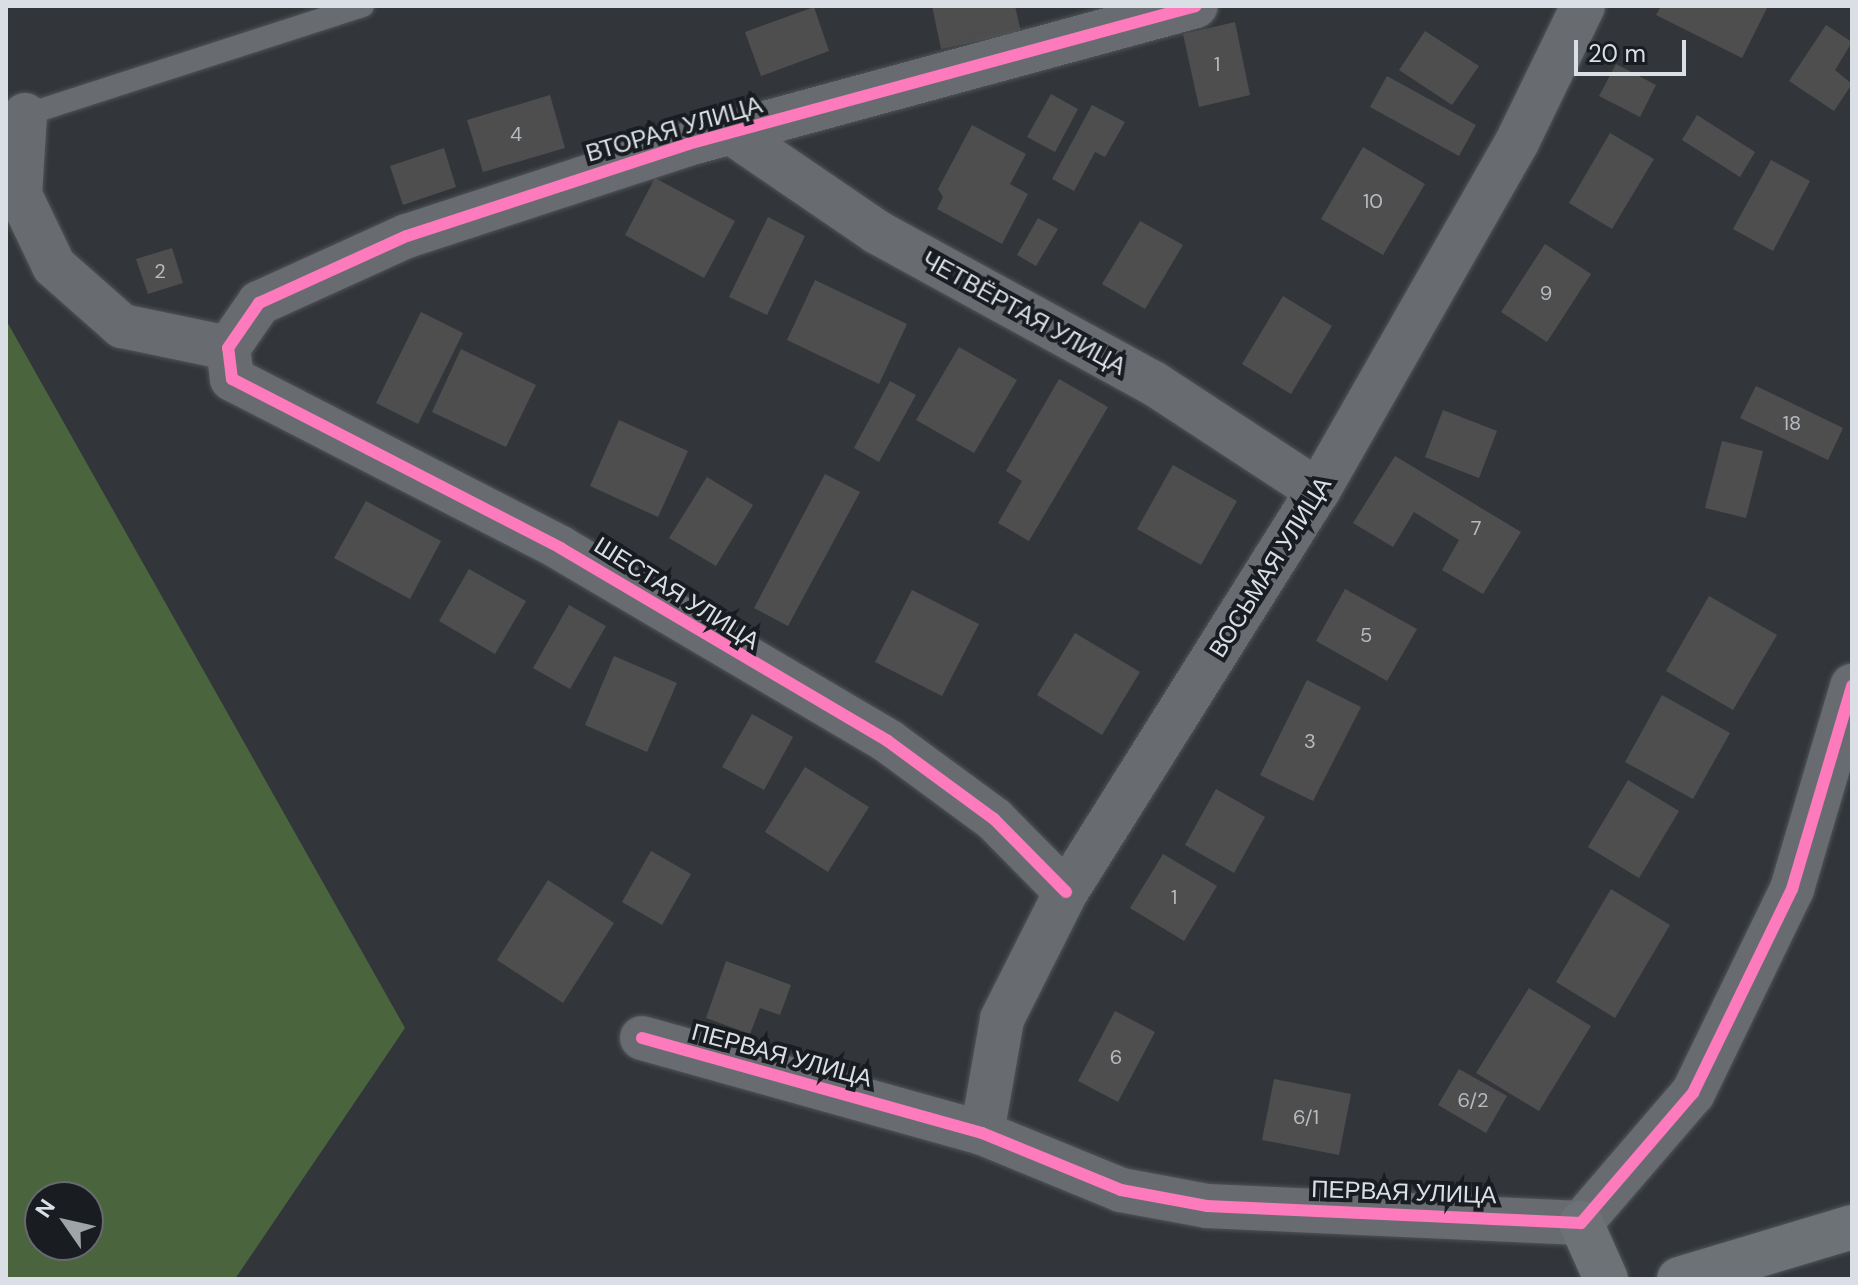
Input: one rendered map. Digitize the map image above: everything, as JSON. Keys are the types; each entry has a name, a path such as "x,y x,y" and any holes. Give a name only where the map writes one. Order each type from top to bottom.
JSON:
{"main road":[{"path":"1581,1223 1606,1279"},
{"path":"1679,1279 1852,1227"}],"street":[{"name":"ВТОРАЯ УЛИЦА","path":"230,363 259,303 407,236 732,133 1196,6"},
{"name":"ВОСЬМАЯ УЛИЦА","path":"982,1133 1002,1019 1066,892 1318,491 1517,142 1583,6"},
{"name":"ШЕСТАЯ УЛИЦА","path":"25,115 20,195 54,266 122,326 230,363 561,548 888,741 994,819 1066,892"},
{"name":"ЧЕТВЁРТАЯ УЛИЦА","path":"732,133 877,232 1153,383 1318,491"},
{"path":"1581,1223 1693,1093 1792,889 1852,686"},
{"name":"ПЕРВАЯ УЛИЦА","path":"642,1038 982,1133 1121,1190 1207,1206 1581,1223"}],"lane":[{"path":"25,115 363,6"}],"green space":[{"path":"6,320 405,1028 235,1279 6,1279"}],"building":[{"path":"932,6 1015,6 1021,32 941,49"},
{"path":"1661,6 1768,6 1742,58 1656,15"},
{"path":"814,7 829,51 761,76 745,32"},
{"path":"1235,22 1250,95 1199,107 1183,34"},
{"path":"1826,25 1852,42 1835,70 1852,84 1834,111 1789,81"},
{"path":"1425,31 1479,66 1452,105 1399,70"},
{"path":"1616,64 1656,85 1640,117 1599,96"},
{"path":"1387,76 1476,125 1459,156 1370,107"},
{"path":"1051,94 1078,109 1055,152 1027,137"},
{"path":"550,95 565,148 483,172 467,120"},
{"path":"1092,105 1125,122 1105,157 1095,152 1074,191 1052,179"},
{"path":"1697,115 1755,152 1740,177 1682,140"},
{"path":"972,125 1026,154 1010,184 1028,194 1002,244 937,209 943,197 938,189"},
{"path":"1610,133 1654,159 1612,229 1569,203"},
{"path":"1363,147 1425,184 1383,255 1321,219"},
{"path":"444,148 456,187 403,205 390,166"},
{"path":"1771,160 1810,181 1773,251 1733,229"},
{"path":"655,178 735,221 704,278 625,235"},
{"path":"768,217 805,236 767,315 729,297"},
{"path":"1038,218 1058,229 1036,266 1017,255"},
{"path":"1140,221 1183,245 1145,309 1102,284"},
{"path":"1545,244 1591,274 1547,342 1501,312"},
{"path":"172,248 183,283 148,294 136,259"},
{"path":"815,280 907,324 879,384 787,340"},
{"path":"1283,296 1332,326 1291,394 1242,364"},
{"path":"421,312 463,333 418,424 376,403"},
{"path":"959,347 1017,380 974,453 916,420"},
{"path":"461,349 536,385 506,447 432,412"},
{"path":"1059,379 1108,407 1029,541 998,523 1022,481 1006,471"},
{"path":"890,381 916,395 879,462 854,448"},
{"path":"1756,386 1843,428 1828,460 1740,418"},
{"path":"1443,410 1497,431 1479,478 1425,457"},
{"path":"619,420 688,451 658,517 590,486"},
{"path":"1722,441 1763,451 1746,518 1705,508"},
{"path":"1395,456 1521,532 1483,594 1442,570 1459,540 1414,512 1393,547 1353,523"},
{"path":"1173,465 1237,501 1201,565 1137,529"},
{"path":"825,474 860,492 788,626 754,608"},
{"path":"707,477 753,505 716,566 669,538"},
{"path":"366,501 441,541 410,599 334,558"},
{"path":"469,569 526,601 495,654 439,621"},
{"path":"1345,589 1417,629 1387,681 1316,641"},
{"path":"912,590 979,624 942,696 875,662"},
{"path":"1709,596 1777,635 1733,710 1666,671"},
{"path":"569,605 606,626 570,689 533,668"},
{"path":"1075,633 1140,672 1102,735 1037,695"},
{"path":"614,656 677,683 647,752 585,725"},
{"path":"1307,680 1361,707 1313,801 1260,775"},
{"path":"1662,695 1730,733 1693,799 1625,762"},
{"path":"752,714 793,737 764,790 722,767"},
{"path":"805,767 869,807 828,872 765,832"},
{"path":"1628,780 1679,811 1639,878 1588,847"},
{"path":"1216,789 1265,817 1234,873 1185,845"},
{"path":"651,851 691,874 662,925 622,902"},
{"path":"1163,854 1217,886 1184,941 1130,908"},
{"path":"548,880 614,923 563,1003 497,960"},
{"path":"1611,889 1670,925 1615,1018 1556,982"},
{"path":"726,961 791,985 780,1015 760,1008 750,1034 706,1018"},
{"path":"1529,988 1591,1026 1539,1111 1476,1073"},
{"path":"1115,1011 1155,1032 1118,1102 1078,1081"},
{"path":"1459,1069 1507,1096 1486,1133 1438,1105"},
{"path":"1274,1079 1351,1094 1339,1155 1262,1140"}],"cycle path":[{"path":"1066,892 994,819 888,741 561,548 232,379 228,348 259,303 407,236 688,144 1196,6"},
{"path":"642,1038 982,1133 1121,1190 1207,1206 1581,1223 1693,1093 1792,889 1852,686"}]}
